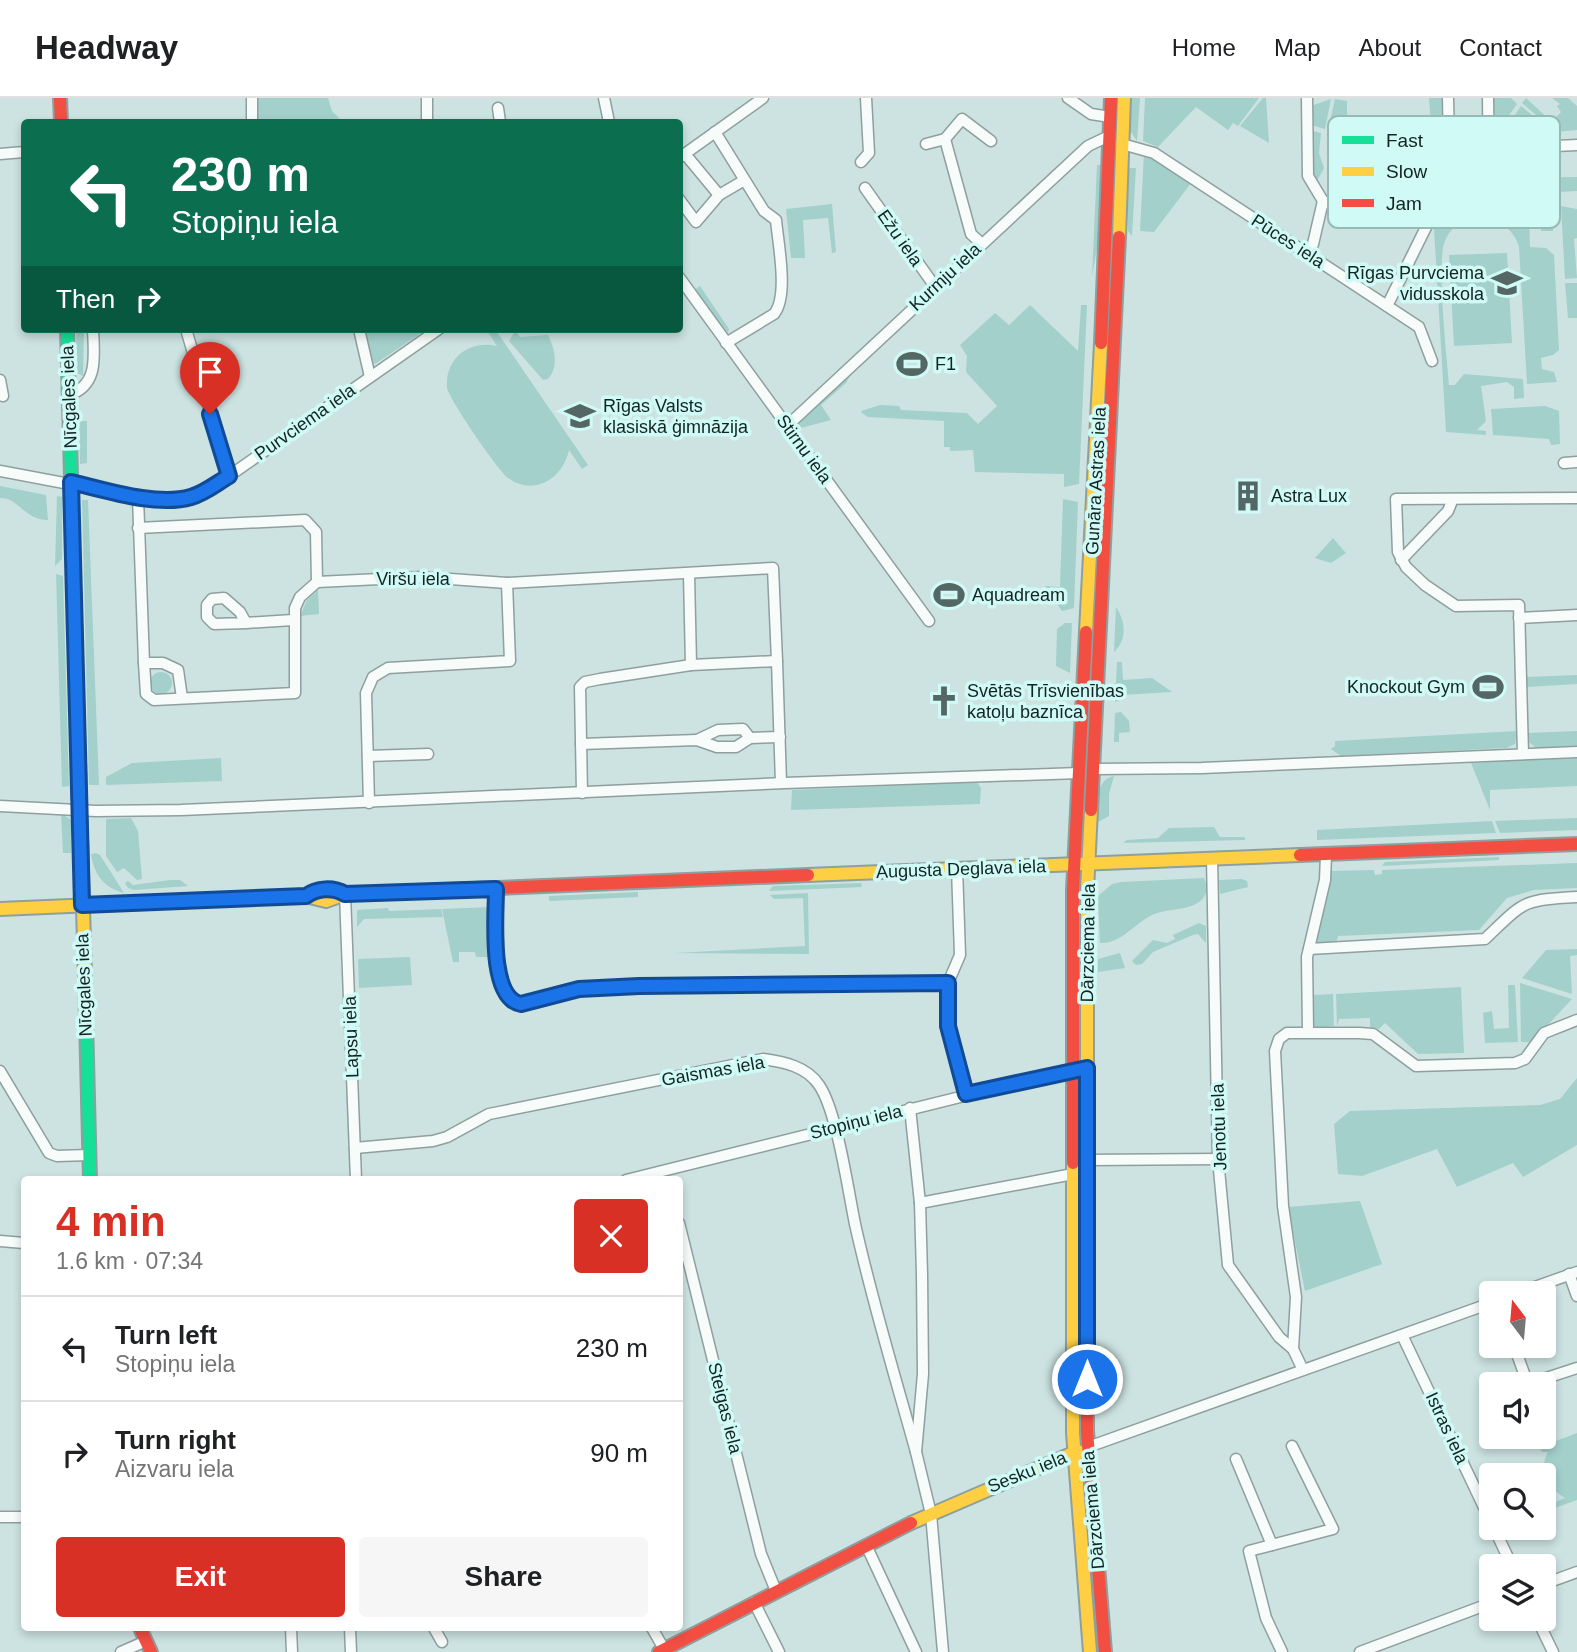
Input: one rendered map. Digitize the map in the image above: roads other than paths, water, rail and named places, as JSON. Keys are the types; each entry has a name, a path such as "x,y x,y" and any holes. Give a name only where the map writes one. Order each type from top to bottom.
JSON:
{"main road":[{"path":"60,98 60,119"},
{"name":"Gunāra Astras iela","path":"1075,864 1100,386 1111,98"},
{"name":"Gunāra Astras iela","path":"1090,864 1114,386 1124,98"},
{"name":"Nīcgales iela","path":"67,333 90,1176"},
{"path":"1100,386 1114,386"},
{"path":"1081,730 1087,735 1089,766 1096,769"},
{"name":"Augusta Deglava iela","path":"0,909 306,896 314,901 338,900 345,894 1577,844"},
{"name":"Dārzciema iela","path":"1075,864 1073,1453 1090,1652"},
{"name":"Dārzciema iela","path":"1090,864 1087,898 1088,1447 1105,1652"},
{"name":"Sesku iela","path":"662,1651 866,1545 931,1514 1088,1447"}],"street":[{"path":"251,98 252,119"},
{"path":"427,98 427,119"},
{"path":"604,98 608,119"},
{"path":"683,155 763,98"},
{"path":"861,162 869,153 866,98"},
{"path":"1068,98 1091,114 1110,117"},
{"path":"1307,98 1308,176 1323,201 1313,244 1308,253"},
{"path":"1448,98 1448,116"},
{"path":"1488,98 1488,116"},
{"path":"498,108 500,119"},
{"path":"926,144 945,139 962,119 991,141"},
{"path":"715,132 764,211 776,219 781,278 780,307 774,314 726,343"},
{"name":"Kurmju iela","path":"787,426 1088,146 1109,136"},
{"path":"945,139 971,233 981,243"},
{"name":"Pūces iela","path":"1122,144 1154,153 1419,327 1432,361"},
{"path":"0,154 21,152"},
{"path":"683,157 719,195"},
{"path":"683,204 696,222 719,195 743,181"},
{"name":"Ežu iela","path":"865,188 936,288"},
{"path":"1323,201 1328,202"},
{"path":"1387,306 1425,228"},
{"name":"Stirnu iela","path":"683,283 929,621"},
{"path":"69,395 79,392 94,368 93,333"},
{"path":"187,333 229,476"},
{"path":"360,333 370,377"},
{"name":"Purvciema iela","path":"0,471 71,482 138,497 188,498 229,476 433,333"},
{"path":"68,379 79,378 86,382"},
{"path":"0,380 3,396"},
{"path":"1564,463 1577,462"},
{"path":"1523,754 1519,605 1456,606 1426,585 1401,560 1396,499 1436,496 1452,501 1577,498"},
{"path":"138,497 138,528 146,694 150,698 182,698 295,693 293,620 300,597 317,582 316,533 305,520 138,528"},
{"path":"1401,560 1448,511 1452,501"},
{"name":"Viršu iela","path":"317,582 422,577 507,583 773,568 777,661"},
{"path":"689,574 691,664"},
{"path":"369,803 366,693 379,672 388,668 510,661 507,583"},
{"path":"1519,618 1577,615"},
{"path":"246,623 293,620"},
{"path":"582,793 578,695 586,682 691,664 777,661 781,783"},
{"path":"144,663 163,663 178,670 182,698"},
{"path":"697,740 718,730 743,729 750,738"},
{"path":"581,744 697,740 718,747 736,747 750,738 780,737"},
{"path":"1096,769 1202,768 1577,752"},
{"path":"368,755 428,754"},
{"path":"0,806 171,811 781,783 1079,774"},
{"path":"1308,1030 1309,949 1325,880 1326,855"},
{"name":"Jenotu iela","path":"1212,858 1218,1158 1228,1265 1279,1337 1293,1349 1303,1370"},
{"path":"957,868 960,955 948,983 948,1026 966,1094"},
{"path":"496,889 499,979 513,1003 521,1004 579,989 639,986 948,983"},
{"name":"Lapsu iela","path":"345,894 356,1176"},
{"path":"1309,949 1485,939 1521,905 1534,900 1577,897"},
{"path":"1293,1349 1296,1297 1282,1195 1275,1051 1279,1039 1287,1032 1308,1030 1373,1034 1416,1066 1502,1063 1524,1059 1544,1033 1577,1020"},
{"name":"Gaismas iela","path":"355,1148 433,1141 447,1137 489,1114 763,1059 788,1063 818,1082 835,1127 856,1226 931,1514 943,1652"},
{"name":"Stopiņu iela","path":"667,1174 910,1108 1073,1069 1087,1068"},
{"path":"0,1071 49,1153 57,1156 89,1155"},
{"name":"Gaismas iela","path":"910,1108 920,1203 923,1374 916,1452"},
{"path":"1087,1160 1218,1158"},
{"path":"920,1203 1073,1174"},
{"name":"Steigas iela","path":"683,1239 761,1554 776,1591"},
{"path":"0,1241 21,1242"},
{"path":"1551,1281 1573,1273 1577,1296"},
{"name":"Sesku iela","path":"1088,1447 1479,1307"},
{"name":"Istras iela","path":"1402,1335 1479,1497"},
{"path":"1518,1358 1528,1384 1577,1368"},
{"path":"1282,1652 1266,1618 1249,1551 1333,1528 1292,1446"},
{"path":"1236,1459 1272,1545"},
{"path":"0,1517 21,1517"},
{"path":"866,1545 916,1652"},
{"path":"1556,1580 1577,1572"},
{"path":"754,1602 779,1652"},
{"path":"1360,1652 1479,1607"},
{"path":"291,1631 292,1652"},
{"path":"350,1631 351,1652"},
{"path":"435,1631 442,1642"},
{"path":"653,1631 662,1651"},
{"path":"1543,1631 1553,1652"},
{"path":"121,1652 148,1647"}],"place":[{"name":"Rīgas Purvciema vidusskola","path":"1507,283"},
{"name":"F1","path":"912,364"},
{"name":"Rīgas Valsts klasiskā ģimnāzija","path":"580,416"},
{"name":"Astra Lux","path":"1248,496"},
{"name":"Aquadream","path":"949,595"},
{"name":"Knockout Gym","path":"1488,687"},
{"name":"Svētās Trīsvienības katoļu baznīca","path":"944,701"}]}
